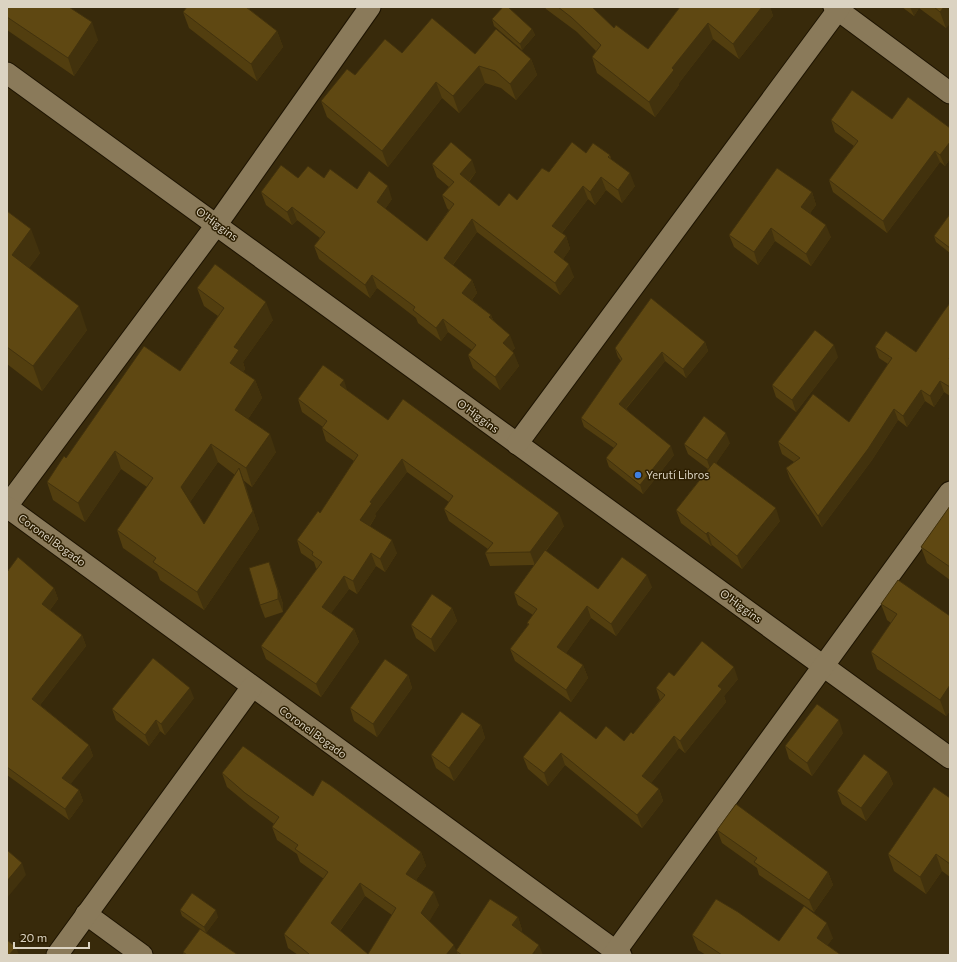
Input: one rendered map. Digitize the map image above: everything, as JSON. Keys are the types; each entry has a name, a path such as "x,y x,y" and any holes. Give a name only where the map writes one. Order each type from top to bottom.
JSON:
{"street":[{"path":"7,506 217,224 370,7"},
{"path":"517,444 837,8 950,93"},
{"name":"O'Higgins","path":"7,73 217,224 950,758"},
{"path":"617,954 823,665 950,492"},
{"name":"Coronel Bogado","path":"7,506 617,954"},
{"path":"57,955 252,687"},
{"path":"86,914 142,955"}],"building":[{"path":"7,7 69,7 92,22 68,58 7,17"},
{"path":"187,7 246,7 277,31 251,64 183,12"},
{"path":"503,7 508,7 532,29 520,44 492,19"},
{"path":"558,7 592,7 614,28 616,25 648,49 680,7 762,7 733,44 708,23 672,68 674,70 649,102 592,57 601,45"},
{"path":"934,7 944,7 940,12"},
{"path":"432,18 475,54 496,29 531,59 510,84 495,71 479,66 453,96 436,82 382,151 321,101 347,69 355,75 385,39 402,53"},
{"path":"852,90 892,119 908,97 950,128 950,142 940,155 935,151 883,221 829,180 858,141 831,120"},
{"path":"451,142 472,160 460,174 499,206 509,193 517,200 542,168 549,172 572,142 586,153 593,143 610,155 608,157 630,173 618,190 601,177 590,192 583,186 552,226 566,236 554,252 569,264 555,283 472,219 444,258 472,280 462,293 491,315 489,317 510,335 503,343 514,353 495,377 468,355 476,345 443,319 436,328 413,310 415,307 372,275 365,285 314,246 325,232 292,207 287,212 261,192 281,165 298,178 308,166 324,178 330,169 357,189 369,171 388,186 377,202 427,241 454,204 442,195 454,182 432,164"},
{"path":"777,168 812,192 801,207 826,225 806,254 771,228 754,252 729,235"},
{"path":"7,211 31,229 12,255 79,306 33,366 7,347"},
{"path":"950,214 950,248 934,236"},
{"path":"215,264 266,302 234,347 239,350 230,363 255,380 235,410 270,434 246,468 211,444 181,487 204,524 239,468 253,511 197,592 153,562 156,558 117,530 153,478 115,451 78,503 47,482 64,456 66,458 144,346 180,371 224,308 197,288"},
{"path":"651,298 705,342 683,369 662,352 619,404 671,446 640,485 606,458 617,444 581,418 622,359 615,348"},
{"path":"950,303 950,387 940,381 930,396 921,390 903,416 894,409 868,449 818,516 786,468 800,458 778,442 813,394 849,422 892,358 875,347 886,331 916,352"},
{"path":"815,330 834,345 792,400 772,385"},
{"path":"323,365 344,380 340,385 388,420 403,399 559,513 530,552 485,553 493,543 444,509 453,496 402,459 370,502 372,503 360,520 392,540 380,559 371,553 353,581 344,576 322,607 354,629 316,684 261,646 322,562 312,555 313,552 297,540 318,511 320,513 358,455 322,428 327,421 298,399"},
{"path":"704,416 726,433 707,460 684,444"},
{"path":"714,462 776,508 737,556 708,532 706,534 676,510"},
{"path":"950,506 950,567 921,547"},
{"path":"545,550 598,589 622,557 647,575 611,624 587,606 557,647 583,665 566,690 510,649 529,624 527,623 537,609 514,593"},
{"path":"18,557 54,588 42,604 82,635 32,699 89,745 62,778 79,790 65,809 7,767 7,572"},
{"path":"269,562 278,591 278,599 260,605 249,568"},
{"path":"898,580 950,616 950,685 940,700 871,652 897,614 881,604"},
{"path":"432,594 452,608 431,639 411,625"},
{"path":"702,641 734,667 718,686 722,689 680,741 674,736 642,776 659,789 637,815 561,753 544,773 523,757 560,711 596,739 606,726 624,741 631,732 633,734 665,695 656,688 669,672 674,676"},
{"path":"153,658 190,688 161,724 156,720 145,735 112,709"},
{"path":"385,659 408,675 373,724 350,708"},
{"path":"817,704 839,720 807,763 785,746"},
{"path":"462,712 481,725 449,768 431,755"},
{"path":"243,746 313,796 322,780 421,852 406,874 434,892 421,913 454,945 446,955 308,955 309,954 284,934 328,872 295,849 298,845 272,827 279,817 245,793 222,773","holes":["360,883 396,908 368,954 331,923"]},
{"path":"864,754 888,772 861,808 837,791"},
{"path":"934,787 950,798 950,864 936,854 920,877 888,854"},
{"path":"736,804 828,872 809,900 754,862 757,858 717,830"},
{"path":"7,850 22,863 7,881"},
{"path":"192,893 216,910 204,927 180,910"},
{"path":"490,899 518,917 512,925 539,945 532,955 462,955 456,951"},
{"path":"716,899 738,912 779,941 804,906 827,923 817,938 841,955 722,955 692,935"},
{"path":"200,929 238,955 187,955 183,952"},
{"path":"7,940 16,947 9,955 7,955"}],"place":[{"name":"Yerutí Libros","path":"638,475"}]}
